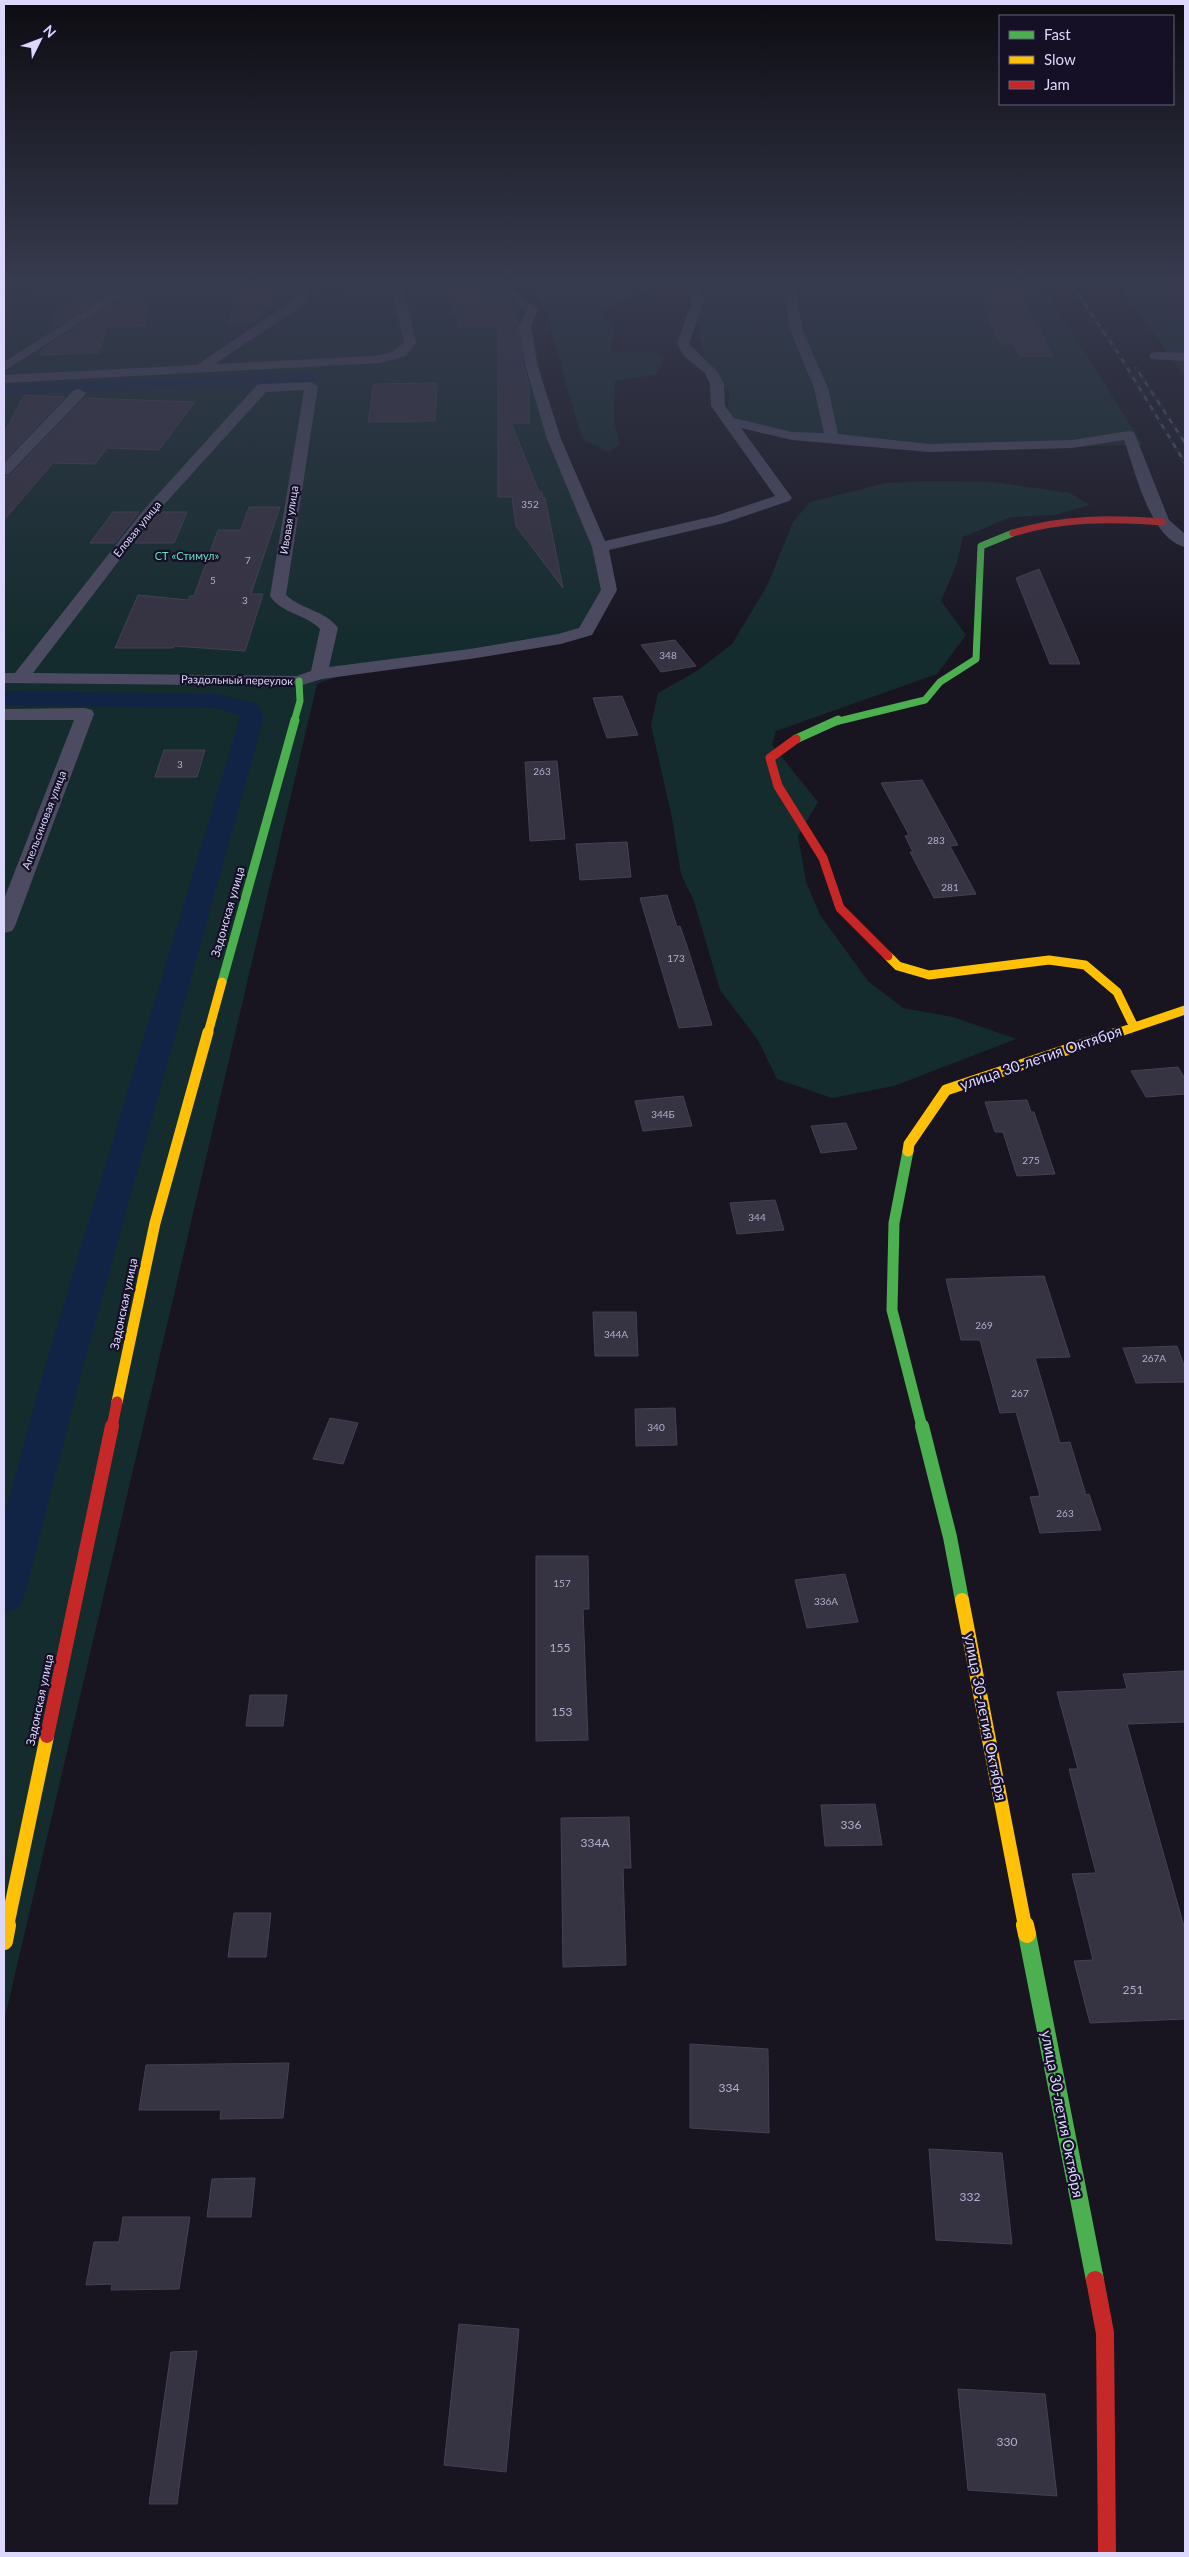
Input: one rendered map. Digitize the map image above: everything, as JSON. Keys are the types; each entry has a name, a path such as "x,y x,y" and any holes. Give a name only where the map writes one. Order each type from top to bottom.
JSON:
{"street":[{"path":"4,471 72,400"},
{"name":"Еловая улица","path":"12,678 146,516 251,400"},
{"name":"Ивовая улица","path":"309,400 278,596 284,604 325,622 329,628 319,674"},
{"path":"542,400 554,439 600,547 719,520 784,498 727,421 718,406 718,400"},
{"path":"823,400 832,438"},
{"path":"727,421 792,436 929,448 1072,444 1129,435 1162,522 1185,542"},
{"name":"улица 30-летия Октября","path":"1134,1027 1117,992 1085,966 1048,960 929,975 898,966 840,908 824,858 778,786 770,758 804,732 842,718 884,707 925,700 940,682 976,659 981,546 1007,534 1052,521 1122,517 1162,522"},
{"name":"Раздольный переулок","path":"12,678 299,681 319,674 470,654 561,639 586,631 609,590 600,547"},
{"name":"Задонская улица","path":"4,1941 155,1223 300,701 299,681"},
{"name":"Апельсиновая улица","path":"4,714 85,714 4,926"},
{"name":"улица 30-летия Октября","path":"1107,2553 1105,2333 950,1537 892,1310 894,1223 909,1144 946,1090 1185,1010"}],"green space":[{"name":"СТ «Стимул»","path":"4,400 546,400 586,498 606,555 600,612 579,633 341,675 317,684 4,2021"},
{"path":"571,400 615,400 614,421 620,445 608,452 582,439"},
{"path":"728,400 1115,400 1143,445 929,450 776,430 727,416"},
{"path":"931,481 993,482 1070,493 1090,505 1054,515 1011,517 963,537 957,563 941,601 966,635 937,674 776,731 772,745 818,802 798,836 806,882 820,915 868,981 903,1008 953,1017 1016,1039 894,1086 832,1098 777,1079 758,1040 720,990 694,901 681,874 672,818 651,725 658,693 697,671 732,644 767,586 793,522 810,502 886,483"}],"building":[{"path":"21,400 62,400 4,461 4,433"},
{"path":"83,400 195,402 159,450 107,448 95,464 53,463 4,520 4,477 10,475"},
{"path":"371,400 436,400 435,421 368,422"},
{"path":"498,400 529,400 529,423 511,423 539,492 542,492 543,498 545,498 563,588 516,526 512,497 498,497"},
{"path":"249,507 280,507 251,594 263,594 245,651 174,646 173,648 115,648 138,595 188,600 190,596 194,596 218,530 241,530"},
{"path":"113,512 139,512 115,543 90,543"},
{"path":"159,512 187,512 174,543 135,543"},
{"path":"1039,569 1080,664 1050,664 1016,578"},
{"path":"675,640 696,666 661,672 641,645"},
{"path":"622,696 638,735 607,738 593,698"},
{"path":"164,750 205,750 197,777 155,777"},
{"path":"557,761 565,839 530,841 525,762"},
{"path":"922,780 958,845 950,846 976,894 934,898 910,852 913,852 905,836 909,835 881,783"},
{"path":"627,842 631,877 580,880 576,844"},
{"path":"667,895 677,927 680,926 687,946 712,1025 679,1028 640,898"},
{"path":"1178,1067 1185,1079 1185,1094 1146,1097 1131,1071"},
{"path":"683,1096 692,1126 643,1131 635,1101"},
{"path":"1027,1100 1031,1112 1034,1112 1055,1174 1017,1176 1003,1132 995,1132 985,1102"},
{"path":"846,1123 857,1149 821,1153 811,1126"},
{"path":"775,1200 784,1230 737,1234 730,1203"},
{"path":"1044,1276 1070,1357 1035,1358 1060,1443 1070,1442 1086,1495 1089,1494 1101,1530 1040,1533 1030,1497 1040,1496 1016,1412 1000,1413 980,1340 961,1340 946,1279"},
{"path":"593,1312 636,1312 638,1356 595,1356"},
{"path":"1177,1346 1185,1368 1185,1382 1136,1383 1123,1348"},
{"path":"675,1408 677,1445 636,1446 635,1409"},
{"path":"330,1418 358,1423 343,1464 313,1459"},
{"path":"536,1556 588,1556 589,1609 583,1609 588,1740 536,1741"},
{"path":"845,1574 858,1622 807,1628 795,1580"},
{"path":"1185,1671 1185,1722 1127,1724 1185,1930 1185,2019 1090,2023 1074,1961 1093,1960 1072,1874 1096,1873 1069,1769 1078,1769 1057,1692 1127,1689 1123,1674"},
{"path":"250,1695 287,1695 283,1726 246,1726"},
{"path":"875,1804 882,1845 825,1846 821,1805"},
{"path":"629,1817 631,1868 623,1868 626,1965 563,1967 561,1818"},
{"path":"234,1913 271,1913 266,1957 228,1957"},
{"path":"690,2044 768,2049 769,2133 690,2128"},
{"path":"289,2063 283,2118 220,2119 221,2110 139,2110 146,2065"},
{"path":"929,2149 1002,2153 1012,2244 936,2240"},
{"path":"255,2178 251,2217 207,2217 212,2179"},
{"path":"123,2217 190,2217 179,2289 111,2290 112,2284 86,2285 94,2242 119,2242"},
{"path":"459,2324 519,2329 506,2472 444,2465"},
{"path":"197,2351 177,2504 149,2504 171,2352"},
{"path":"958,2389 1045,2394 1057,2496 968,2490"}],"waterway":[{"path":"4,698 216,701 248,709 252,717 63,1370 4,1594"}],"railway":[{"path":"1147,400 1185,463"},
{"path":"1157,400 1185,443"}],"traffic: fast":[{"path":"796,739 843,718 925,700 940,682 976,659 981,546 1013,533"},
{"path":"222,982 300,701 299,681"},
{"path":"908,1151 894,1223 892,1310 950,1537 962,1600"},
{"path":"1027,1934 1095,2280"}],"traffic: slow":[{"path":"888,956 898,966 929,975 1049,960 1085,965 1117,992 1134,1027"},
{"path":"117,1402 155,1223 222,982"},
{"path":"908,1151 909,1144 946,1090 1185,1010"},
{"path":"962,1600 1027,1934"},
{"path":"4,1941 47,1736"}],"traffic: jam":[{"path":"1013,533 1050,523 1087,519 1162,522"},
{"path":"796,739 770,758 778,786 823,858 840,908 888,956"},
{"path":"47,1736 117,1402"},
{"path":"1095,2280 1105,2333 1107,2553"}]}
